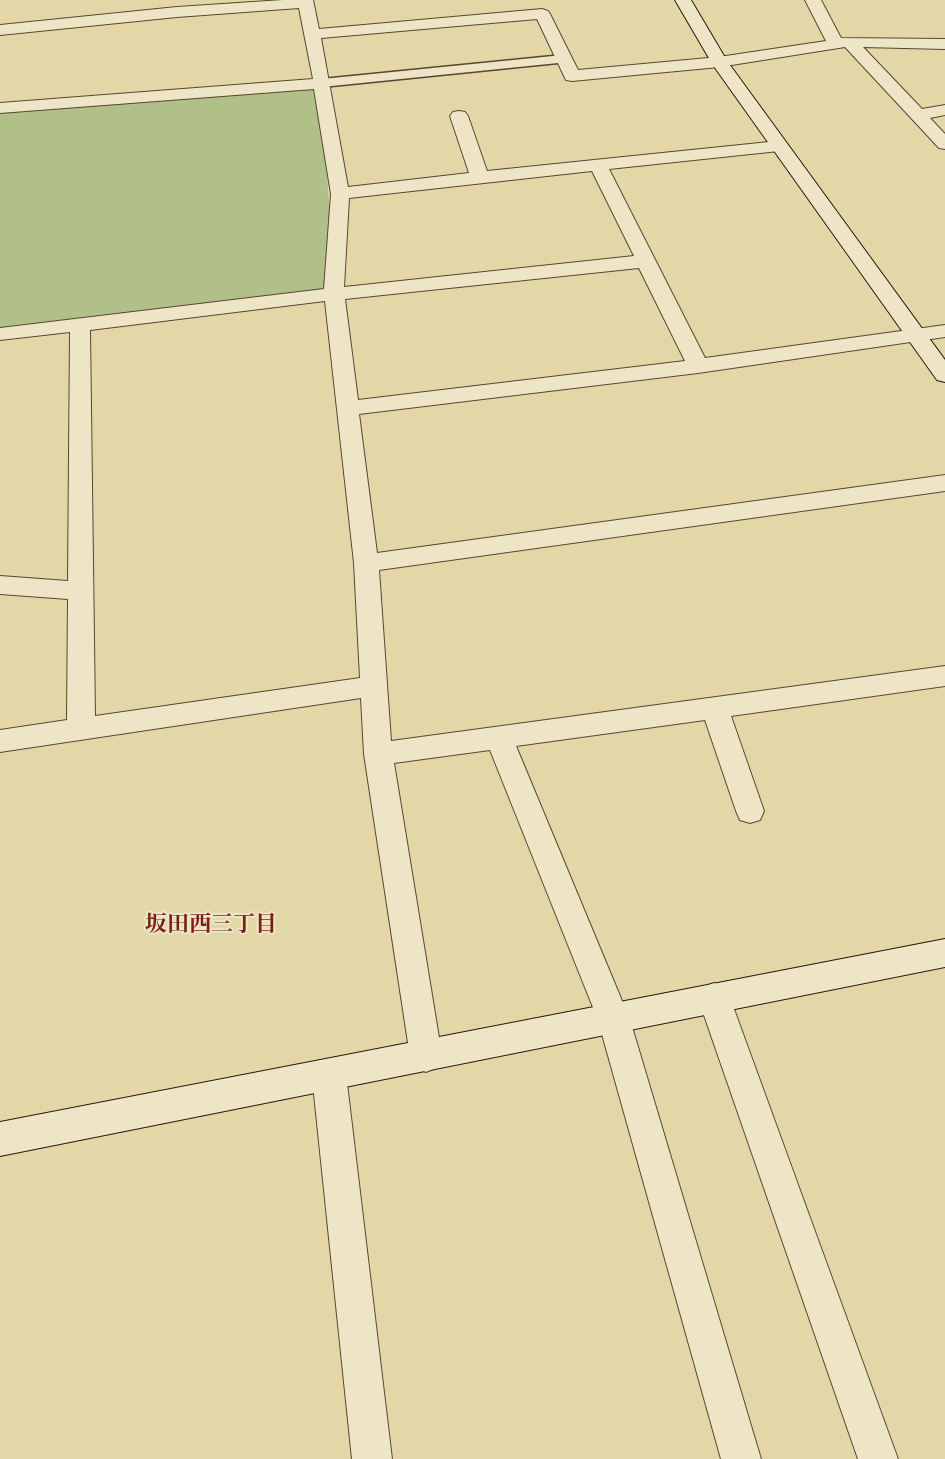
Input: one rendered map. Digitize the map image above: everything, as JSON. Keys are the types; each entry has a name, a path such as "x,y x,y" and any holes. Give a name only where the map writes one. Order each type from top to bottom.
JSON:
{"street":[{"path":"683,0 719,62 945,375"},
{"path":"814,0 842,43 918,115 945,144"},
{"path":"0,30 176,6 305,2 322,83 340,194 334,294 366,563 378,754 426,1056"},
{"path":"312,34 542,14 572,76 719,62 842,43 945,44"},
{"path":"0,108 322,83"},
{"path":"918,115 945,110"},
{"path":"459,116 480,177"},
{"path":"340,194 480,177 779,146"},
{"path":"598,165 698,366"},
{"path":"0,334 334,294 646,261"},
{"path":"80,325 81,728"},
{"path":"348,408 698,366 945,332"},
{"path":"366,563 945,483"},
{"path":"0,585 80,591"},
{"path":"378,754 945,676"},
{"path":"0,741 374,686"},
{"path":"714,708 750,811"},
{"path":"500,738 614,1020 741,1459"},
{"path":"0,1139 614,1020 714,998 945,953"},
{"path":"714,998 878,1459"},
{"path":"329,1075 372,1459"}],"lane":[{"path":"322,83 563,59"}],"green space":[{"path":"322,83 334,294 0,334 0,107"}],"district":[{"name":"坂田西三丁目","path":"211,926"}]}
